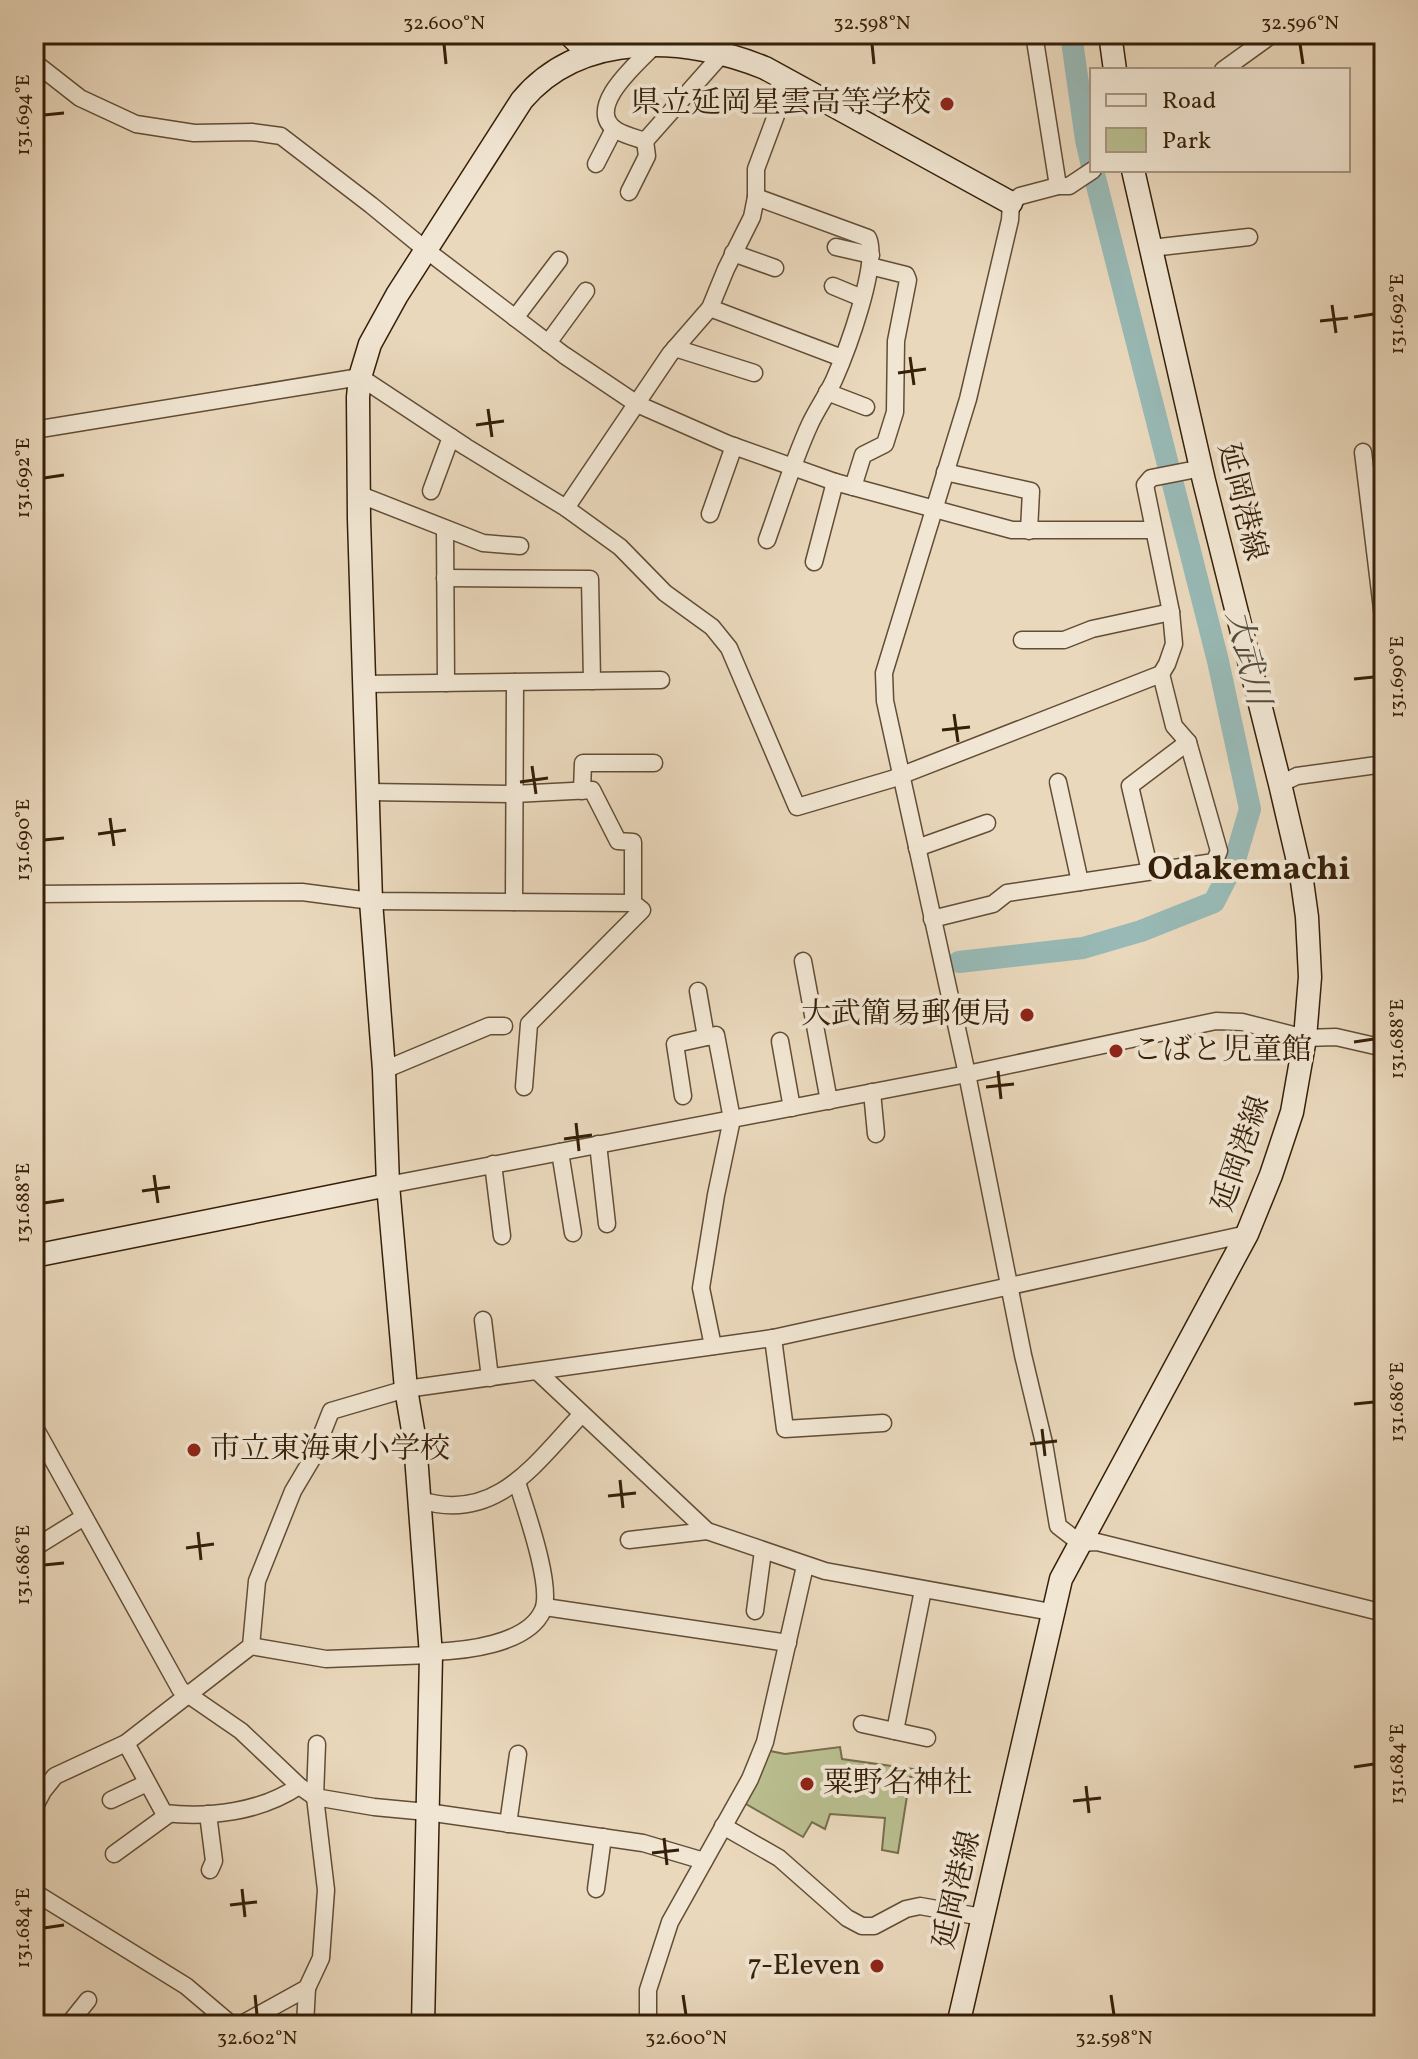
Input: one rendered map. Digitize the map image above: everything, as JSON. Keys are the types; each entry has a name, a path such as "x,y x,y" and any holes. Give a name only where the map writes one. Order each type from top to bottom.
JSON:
{"street":[{"path":"569,34 591,47"},
{"path":"1034,34 1063,186"},
{"path":"1110,34 1115,68"},
{"path":"1226,68 1273,34"},
{"path":"645,141 614,129 604,112 610,94 655,45"},
{"path":"423,2025 431,1654 415,1442 406,1389 388,1185 384,1070 371,901 358,494 360,377 370,344 522,100 535,84 555,68 591,47 695,46 765,68 1011,203"},
{"path":"629,192 647,156 645,141 723,53"},
{"path":"34,62 80,98 136,124 194,133 252,132 281,136 548,343 637,404 734,446 835,482 1012,530 1153,530"},
{"path":"566,508 675,348 710,308 752,217 756,169 781,102 793,84"},
{"path":"596,164 614,129"},
{"path":"1090,172 1063,186 1020,196 1011,203 1010,220 968,399 884,673 885,701 967,1074 1058,1526 1080,1543 1097,1542 1384,1613"},
{"name":"延岡港線","path":"956,2025 1061,1579 1247,1234 1292,1112 1305,1038 1310,977 1301,874 1133,172"},
{"path":"756,197 868,238 872,245 862,298 842,358 811,422 767,540"},
{"path":"1151,248 1249,237"},
{"path":"836,247 906,275 908,280 896,341 895,412 885,444 863,455 853,487"},
{"path":"733,253 775,268"},
{"path":"515,318 559,260"},
{"path":"833,286 862,298"},
{"path":"548,343 586,291"},
{"path":"710,308 842,358"},
{"path":"675,348 754,373"},
{"path":"34,430 325,380 360,377 566,508 620,547 665,593 712,627 729,648 797,807 901,774 1161,674"},
{"path":"827,392 866,407"},
{"path":"431,491 451,437"},
{"path":"710,514 734,446"},
{"path":"1363,452 1384,625"},
{"path":"932,919 993,904 1007,893 1214,862 1219,851 1188,742 1174,726 1161,674 1174,644 1171,612 1145,485 1151,478 1202,468"},
{"path":"945,472 1031,491 1029,531"},
{"path":"814,562 835,482"},
{"path":"358,494 483,543 520,546"},
{"path":"445,529 446,683"},
{"path":"445,578 590,579 592,681"},
{"path":"1022,640 1064,640 1092,629 1171,612"},
{"path":"364,684 661,680"},
{"path":"514,902 515,682"},
{"path":"1150,871 1130,786 1188,742"},
{"path":"582,791 583,763 654,763"},
{"path":"1280,784 1297,776 1384,764"},
{"path":"1058,782 1080,882"},
{"path":"367,792 514,794 592,790 618,841 633,842 633,903"},
{"path":"917,848 987,823"},
{"path":"34,894 302,892 371,901 633,903 642,910 529,1024 524,1087"},
{"path":"803,961 829,1101"},
{"path":"698,991 706,1037"},
{"path":"34,1256 493,1164 967,1074 1216,1021 1242,1022 1305,1038 1336,1037 1384,1048"},
{"path":"384,1070 489,1026 504,1026"},
{"path":"683,1096 675,1044 716,1035 732,1119 701,1288 713,1346"},
{"path":"780,1041 792,1108"},
{"path":"872,1092 876,1134"},
{"path":"598,1144 607,1224"},
{"path":"560,1152 573,1233"},
{"path":"493,1164 502,1236"},
{"path":"251,1646 257,1581 293,1491 312,1459 331,1411 406,1389 773,1338 1247,1234"},
{"path":"483,1320 490,1378"},
{"path":"773,1338 785,1429 883,1423"},
{"path":"538,1372 707,1531 805,1566 1051,1612"},
{"path":"420,1500 450,1505 480,1502 504,1492 582,1414"},
{"path":"34,1426 180,1689 241,1731 299,1786 315,1797 643,1843 704,1861"},
{"path":"34,1808 55,1776 126,1743 251,1646 326,1659 470,1650 516,1635 532,1623 545,1607 536,1539 517,1482"},
{"path":"34,1548 84,1517"},
{"path":"629,1540 707,1531"},
{"path":"755,1611 763,1551"},
{"path":"648,2025 648,1990 670,1922 750,1779 765,1742 805,1566"},
{"path":"895,1731 923,1590"},
{"path":"545,1607 788,1643"},
{"path":"862,1724 927,1738"},
{"path":"126,1743 164,1813 208,1814 256,1806 282,1798 299,1786"},
{"path":"305,2025 307,1988 321,1958 326,1890 315,1797 317,1744"},
{"path":"508,1824 518,1754"},
{"path":"111,1800 147,1783"},
{"path":"114,1854 169,1814"},
{"path":"208,1814 214,1861 210,1870"},
{"path":"723,1826 779,1858 847,1918 862,1926 874,1926 906,1909 920,1906 982,1917"},
{"path":"596,1889 603,1837"},
{"path":"34,1892 186,1986 232,2025"},
{"path":"240,2025 307,1988"},
{"path":"68,2025 88,2000"}],"green space":[{"path":"840,1747 842,1759 921,1770 920,1776 910,1777 898,1853 882,1850 885,1818 830,1814 825,1829 812,1822 803,1837 741,1801 765,1750 785,1754"}],"waterway":[{"name":"大武川","path":"1071,34 1090,157"},
{"name":"大武川","path":"959,962 1083,948 1141,931 1214,902 1234,863 1250,809 1218,661 1094,172"}],"place":[{"name":"県立延岡星雲高等学校","path":"947,104"},
{"name":"大武簡易郵便局","path":"1027,1015"},
{"name":"こばと児童館","path":"1116,1051"},
{"name":"市立東海東小学校","path":"194,1450"},
{"name":"粟野名神社","path":"807,1784"},
{"name":"7-Eleven","path":"877,1966"}],"district":[{"name":"Odakemachi","path":"1249,870"}]}
